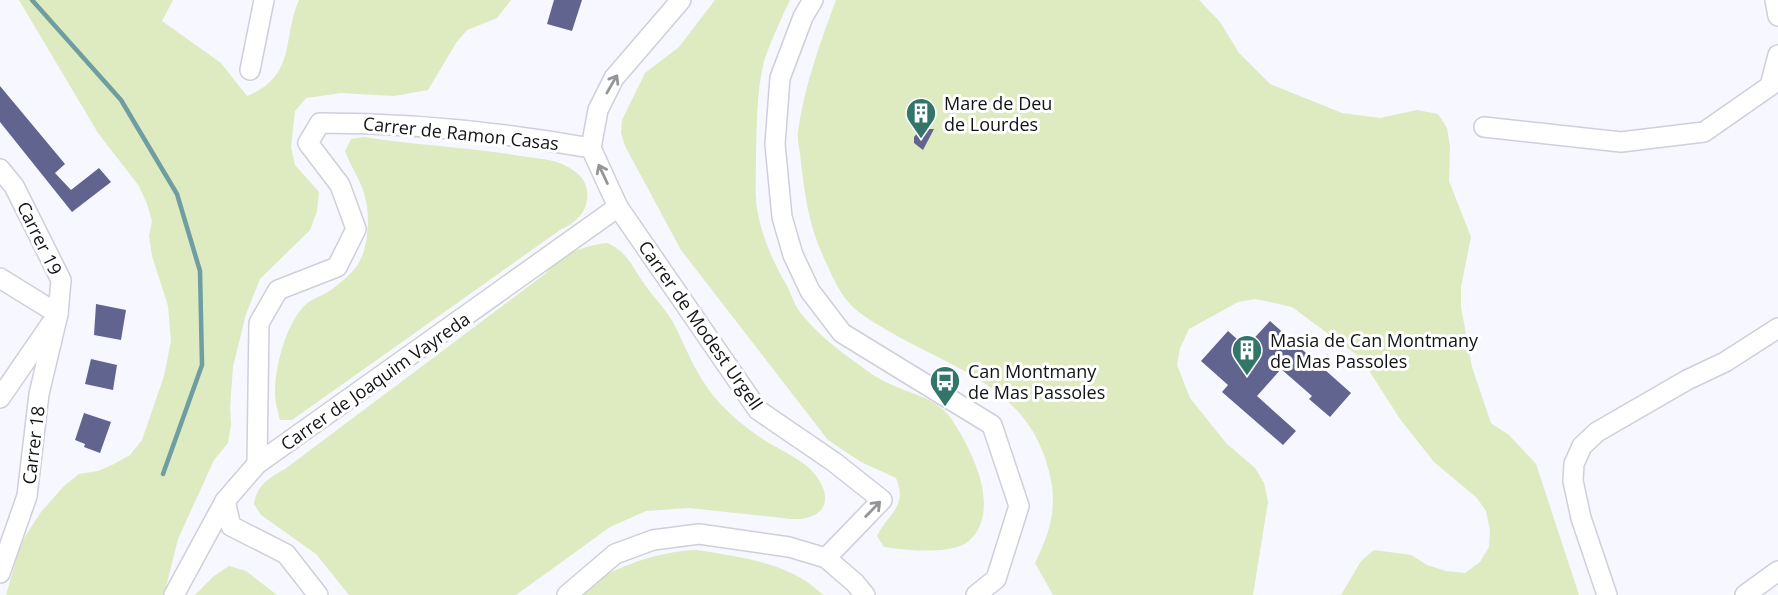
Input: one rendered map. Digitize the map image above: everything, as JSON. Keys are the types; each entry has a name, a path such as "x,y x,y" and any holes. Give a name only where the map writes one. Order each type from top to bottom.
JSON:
{"street":[{"path":"250,70 264,0"},
{"path":"813,0 803,17 780,78 775,144 782,217 793,255 810,292 842,333 992,425 1019,506 996,579 975,595"},
{"path":"1775,0 1778,16"},
{"path":"591,148 598,110 614,78 677,1"},
{"path":"1484,127 1621,142 1704,132 1770,86 1778,55"},
{"name":"Carrer de Ramon Casas","path":"257,464 259,323 278,290 337,267 356,229 341,185 308,144 320,123 393,123 539,138 591,148"},
{"name":"Carrer de Modest Urgell","path":"591,148 618,206 758,410 834,462 882,500 826,558"},
{"name":"Carrer 19","path":"0,169 14,186 61,280 58,314"},
{"name":"Carrer de Joaquim Vayreda","path":"174,595 225,501 257,464 618,206"},
{"path":"0,278 58,314 0,398"},
{"name":"Carrer 18","path":"0,573 27,496 39,394 58,314"},
{"path":"1607,595 1581,518 1573,481 1574,464 1582,446 1597,432 1687,380 1725,362 1778,328"},
{"path":"225,501 231,526 286,554 318,595"},
{"path":"567,595 615,554 653,541 699,534 789,547 826,558 865,595"},
{"path":"1745,595 1778,571"}],"green space":[{"path":"19,0 173,0 162,21 221,63 247,96 263,88 281,67 299,0 511,0 497,18 467,30 456,43 428,90 394,96 341,93 306,98 295,111 291,147 295,165 319,192 317,211 310,230 260,279 246,314 233,367 228,443 214,460 178,539 164,595 6,595 21,543 41,512 64,486 79,474 98,471 114,464 130,455 142,440 164,376 171,341 168,306 152,256 149,236 152,221 139,186 98,133"},
{"path":"715,0 790,0 765,58 758,95 756,195 763,232 796,306 812,326 840,351 877,377 938,405 958,429 980,477 984,511 980,526 964,544 942,550 884,547 877,536 898,503 900,496 896,478 861,462 828,440 681,250 625,146 621,133 622,120 645,73 679,47"},
{"path":"836,0 1199,0 1220,22 1239,53 1270,84 1342,113 1380,118 1417,110 1438,114 1447,128 1450,147 1449,181 1471,237 1461,287 1461,307 1472,367 1491,423 1509,435 1536,464 1579,595 1341,595 1361,561 1374,550 1411,555 1427,565 1465,573 1480,562 1489,547 1490,530 1486,511 1476,497 1434,462 1400,419 1361,358 1292,307 1256,299 1238,302 1189,329 1180,348 1177,365 1190,398 1226,443 1255,468 1264,483 1268,502 1253,595 1053,595 1035,563 1050,525 1053,501 1050,475 1035,436 1021,415 983,382 869,320 854,308 838,286 818,244 807,206 798,135 808,82"},
{"path":"364,137 557,162 573,170 584,182 586,205 574,222 292,420 280,420 275,383 282,348 291,326 306,304 331,290 349,275 364,250 368,224 366,201 345,151 351,139"},
{"path":"607,243 625,255 667,313 699,374 721,405 753,432 805,465 818,478 825,496 824,504 814,516 791,519 689,508 646,511 610,527 516,595 349,595 316,554 261,515 254,504 261,487 269,479 545,274 565,256 589,246"},
{"path":"696,550 780,568 810,584 823,595 566,595 613,571 645,559"},
{"path":"229,566 246,571 277,595 195,595 214,576"}],"building":[{"path":"554,0 582,0 572,31 547,24"},
{"path":"0,86 65,164 55,173 71,190 99,168 111,182 72,212 0,122"},
{"name":"Mare de Deu de Lourdes","path":"921,129 934,129 923,150 914,143 914,137"},
{"path":"96,304 126,310 121,340 94,335"},
{"name":"Masia de Can Montmany de Mas Passoles","path":"1270,321 1351,393 1330,417 1309,399 1312,396 1281,369 1257,396 1296,431 1283,445 1222,392 1228,385 1201,361 1228,331 1246,347"},
{"path":"91,359 117,365 113,390 85,384"},
{"path":"84,413 111,422 100,453 75,440"}],"waterway":[{"path":"32,0 121,100 177,194 200,271 202,365 163,474"}],"place":[{"name":"Mare de Deu de Lourdes","path":"921,140"},
{"name":"Masia de Can Montmany de Mas Passoles","path":"1247,377"},
{"name":"Can Montmany de Mas Passoles","path":"945,408"}]}
